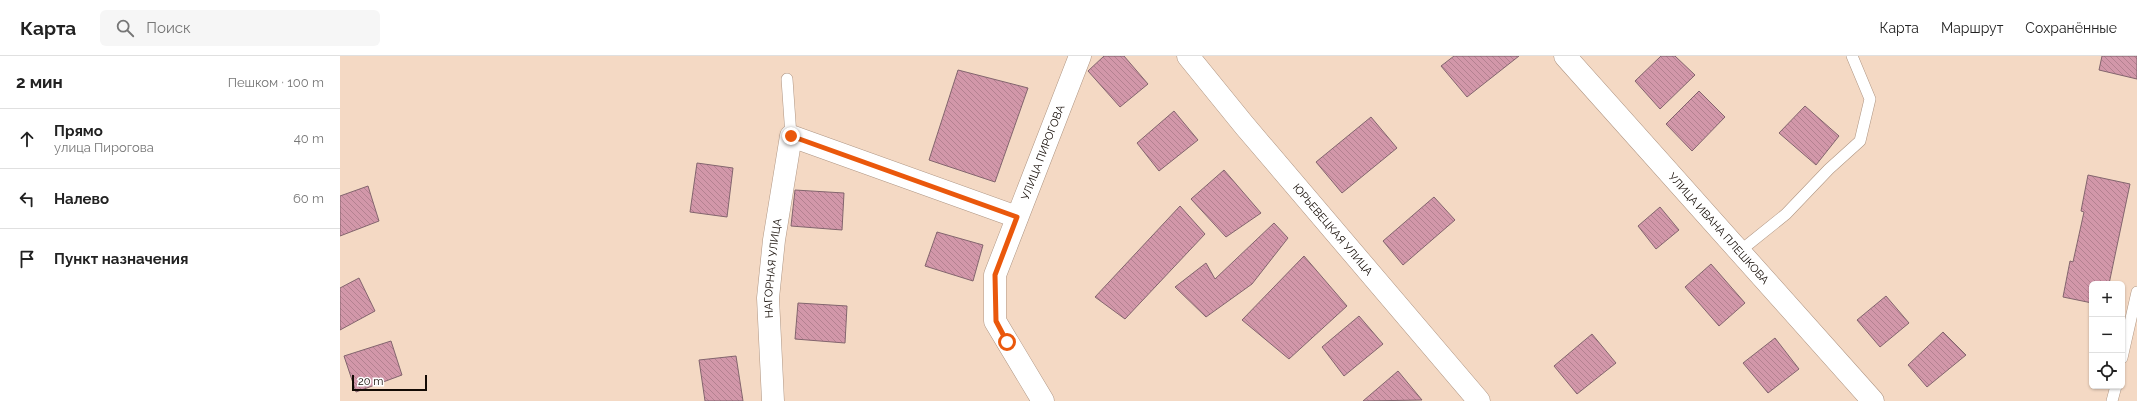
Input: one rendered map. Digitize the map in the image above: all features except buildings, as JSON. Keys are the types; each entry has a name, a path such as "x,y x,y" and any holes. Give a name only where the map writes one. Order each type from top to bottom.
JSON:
{"street":[{"name":"УЛИЦА ПИРОГОВА","path":"1043,401 996,321 995,275 1080,56"},
{"name":"ЮРЬЕВЕЦКАЯ УЛИЦА","path":"1188,56 1244,125 1479,401"},
{"name":"УЛИЦА ИВАНА ПЛЕШКОВА","path":"1565,56 1873,401"},
{"path":"791,136 1017,217"},
{"name":"НАГОРНАЯ УЛИЦА","path":"773,401 768,298 774,240 791,136"}],"lane":[{"path":"1740,251 1786,214 1829,169 1860,141 1870,99 1852,56"},
{"path":"787,79 791,136"},
{"path":"2123,353 2137,292"},
{"path":"2112,401 2115,389"}],"route":[{"path":"791,136 1017,217 995,275 996,321 1007,342"}]}
